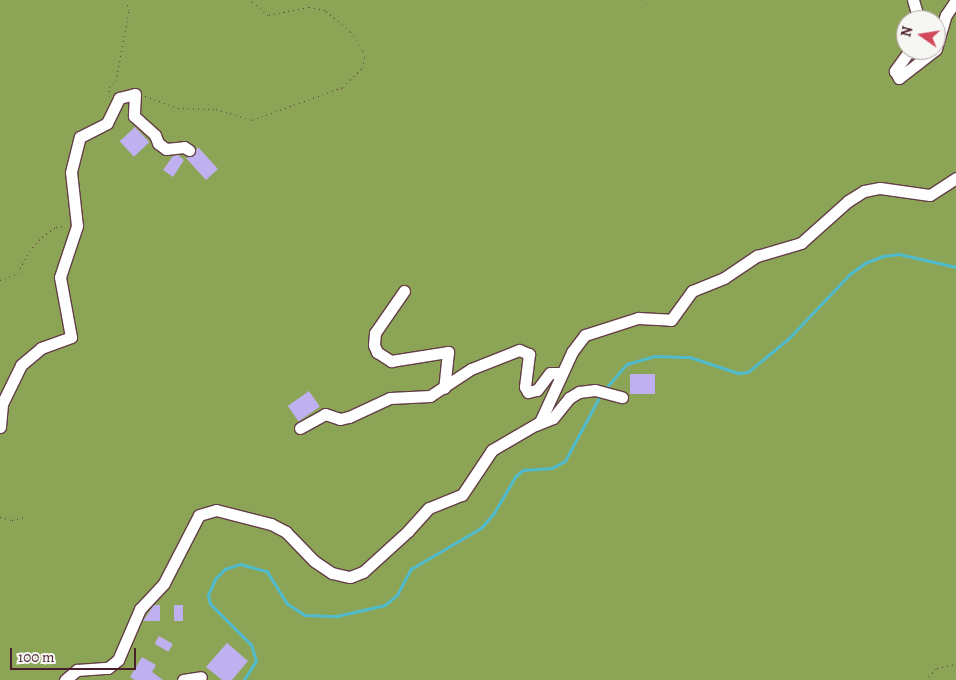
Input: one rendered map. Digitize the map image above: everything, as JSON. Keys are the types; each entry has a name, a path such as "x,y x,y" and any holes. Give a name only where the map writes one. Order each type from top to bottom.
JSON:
{"street":[{"path":"946,15 956,0"},
{"path":"903,60 895,71 899,78 923,60"},
{"path":"0,427 2,404 21,365 41,348 71,337 60,277 77,226 71,172 77,141 107,123 119,98 134,94 134,116 155,135 158,143 166,149 184,147 189,150"},
{"path":"536,425 575,346 591,332 638,318 671,320 692,291 724,278 757,256 801,243 848,201 864,191 889,188 930,195 956,178"},
{"path":"404,291 375,333 374,345 383,358 391,361 448,352 444,388"},
{"path":"300,428 325,414 340,419 390,398 426,397 444,388 471,369 519,350 528,354 525,387 528,392 537,390 550,373 562,373"},
{"path":"65,680 77,670 108,668 118,660 140,609 164,583 199,515 216,510 271,524 332,572 356,575 396,543 429,508 462,495 492,450 536,425 553,418 579,392 596,390 622,397"},
{"path":"183,680 201,677"}],"path":[{"path":"119,98 106,96 108,86 116,81 129,10 126,0"},
{"path":"134,94 178,108 216,108 252,120 343,87 362,68 365,56 350,30 325,10 309,7 268,15 250,0"},
{"path":"0,280 18,273 29,250 56,227 77,226"},
{"path":"0,517 12,520 25,517"},
{"path":"925,680 937,668 956,664"}],"green space":[{"path":"0,0 956,0 956,680 0,680"}],"building":[{"path":"135,127 149,142 134,157 120,141"},
{"path":"198,147 218,169 206,180 186,158 193,156"},
{"path":"178,155 184,160 173,177 163,170 173,156"},
{"path":"630,374 655,374 655,394 630,394"},
{"path":"309,391 320,407 299,421 288,406"},
{"path":"154,605 160,605 160,621 143,621"},
{"path":"174,605 183,605 183,621 174,621"},
{"path":"159,636 173,644 168,652 154,644"},
{"path":"227,643 248,661 232,680 222,680 206,667"},
{"path":"142,657 156,665 152,672 163,680 135,680 130,677"}],"waterway":[{"path":"605,389 627,364 655,356 690,357 738,373 748,372 787,340 850,274 865,263 883,256 899,254 956,267"},
{"path":"244,680 256,661 251,645 210,604 208,595 215,579 225,569 240,564 267,571 288,604 305,615 337,616 385,605 397,595 411,569 481,528 494,513 515,477 523,470 552,468 565,461 600,396"}]}
